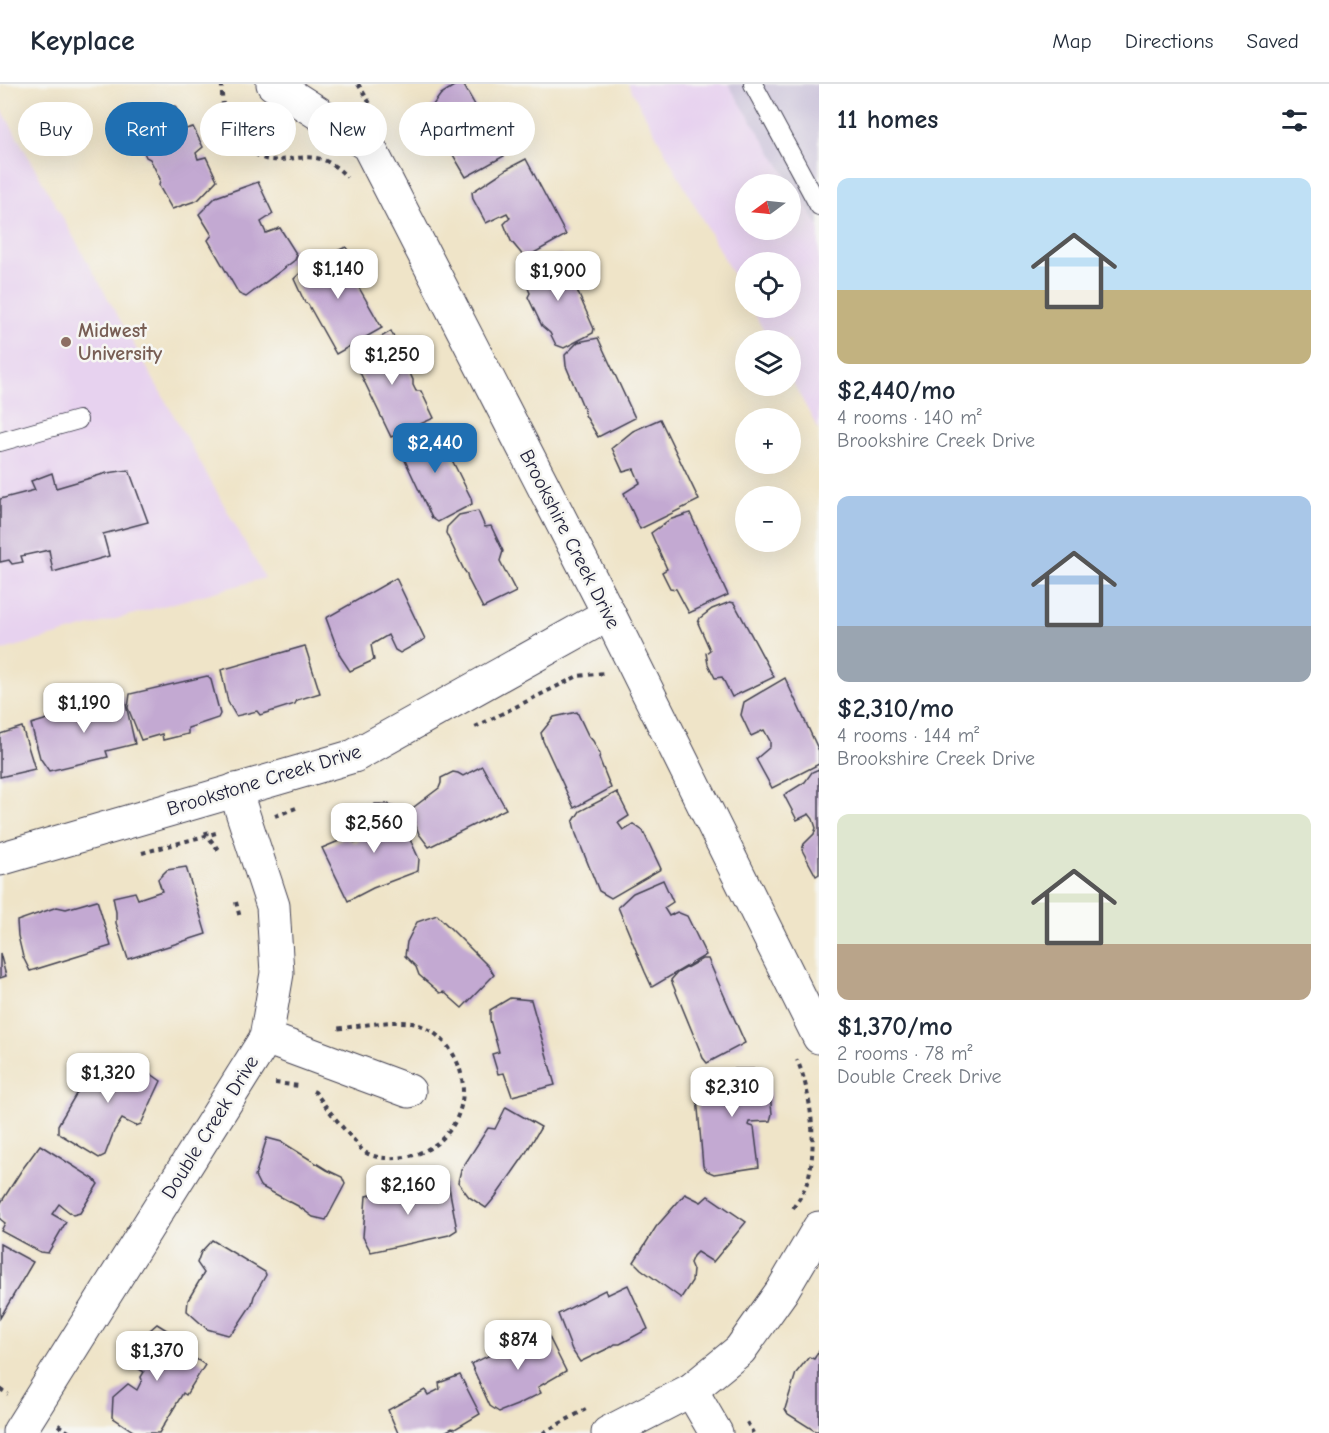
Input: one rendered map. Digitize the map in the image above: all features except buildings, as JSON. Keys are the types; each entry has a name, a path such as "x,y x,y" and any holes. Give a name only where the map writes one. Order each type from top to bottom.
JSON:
{"street":[{"name":"Brookshire Creek Drive","path":"273,84 369,145 609,614 806,1045"},
{"name":"Brookstone Creek Drive","path":"0,859 354,756 609,614"},
{"name":"Double Creek Drive","path":"11,1419 266,1038 276,973 273,906 235,790"},
{"path":"266,1038 409,1091"},
{"path":"601,1419 691,1390 740,1350 782,1291 819,1228"},
{"path":"691,1390 716,1433"}],"lane":[{"path":"753,84 819,206"},
{"path":"0,442 78,420"}],"path":[{"path":"222,84 221,100 225,117 233,133 244,146 263,158 275,160 317,158 335,165 351,180"},
{"path":"580,630 603,675"},
{"path":"198,801 207,835 222,854"},
{"path":"235,899 241,921"},
{"path":"788,1216 805,1188 811,1167 811,1107 804,1074 806,1045"},
{"path":"0,1400 11,1419"},
{"path":"543,1433 601,1419"}],"shaded area":[{"path":"628,84 819,84 819,431 800,396 801,330 763,330 757,318 801,318 801,252 735,252 735,279"},
{"path":"728,84 819,84 819,227 801,199 801,174 785,174"},
{"name":"Midwest University","path":"0,106 18,138 18,156 28,156 265,578 0,651"}],"place":[{"name":"Midwest University","path":"66,342"}]}
